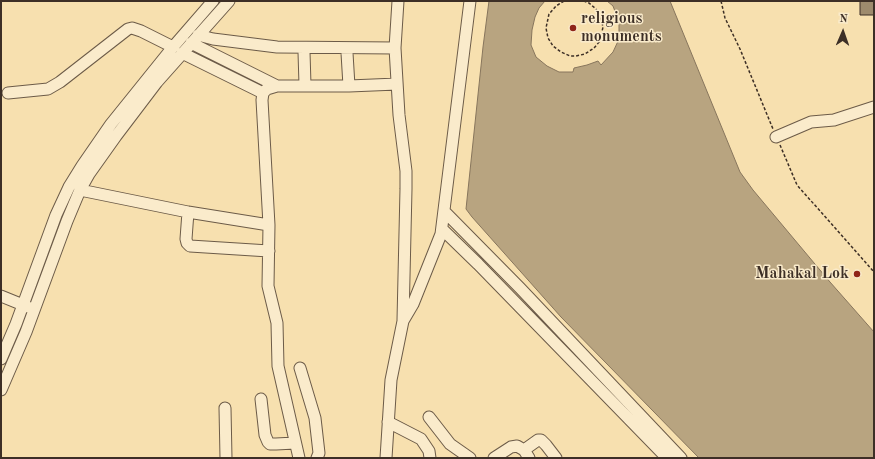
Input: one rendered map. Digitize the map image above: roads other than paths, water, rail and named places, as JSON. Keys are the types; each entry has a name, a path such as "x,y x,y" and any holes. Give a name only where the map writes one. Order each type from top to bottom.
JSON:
{"street":[{"path":"185,44 213,1"},
{"path":"1,359 23,305 56,215 82,166 107,139 148,86 185,44 229,1"},
{"path":"386,458 391,380 403,321 406,189 395,48 398,1"},
{"path":"403,321 413,304 441,234 470,1"},
{"path":"8,92 48,89 60,82 128,29 132,28 185,44 277,86"},
{"path":"185,44 213,39 277,47 395,48"},
{"path":"185,44 263,93"},
{"path":"304,52 305,85"},
{"path":"347,53 349,86"},
{"path":"299,458 278,366 277,324 268,286 270,225 262,100 263,93 268,89 277,86 397,84"},
{"path":"776,137 811,122 834,120 874,107"},
{"path":"1,390 80,190 107,139"},
{"path":"80,190 188,212 270,225"},
{"path":"188,212 186,238 187,243 190,246 268,251"},
{"path":"444,212 520,288 625,407 667,458"},
{"path":"442,229 625,407 681,458"},
{"path":"49,235 61,238"},
{"path":"1,296 34,309"},
{"path":"300,368 315,418 319,453 317,458"},
{"path":"261,399 265,435 268,442 270,444 295,443"},
{"path":"225,408 226,458"},
{"path":"429,417 450,444 470,458"},
{"path":"388,422 421,439 429,452 430,458"},
{"path":"497,457 511,447 517,446 526,454 538,440 541,440 556,458"}],"place":[{"name":"religious monuments","path":"573,28"},
{"name":"Mahakal Lok","path":"857,274"}]}
